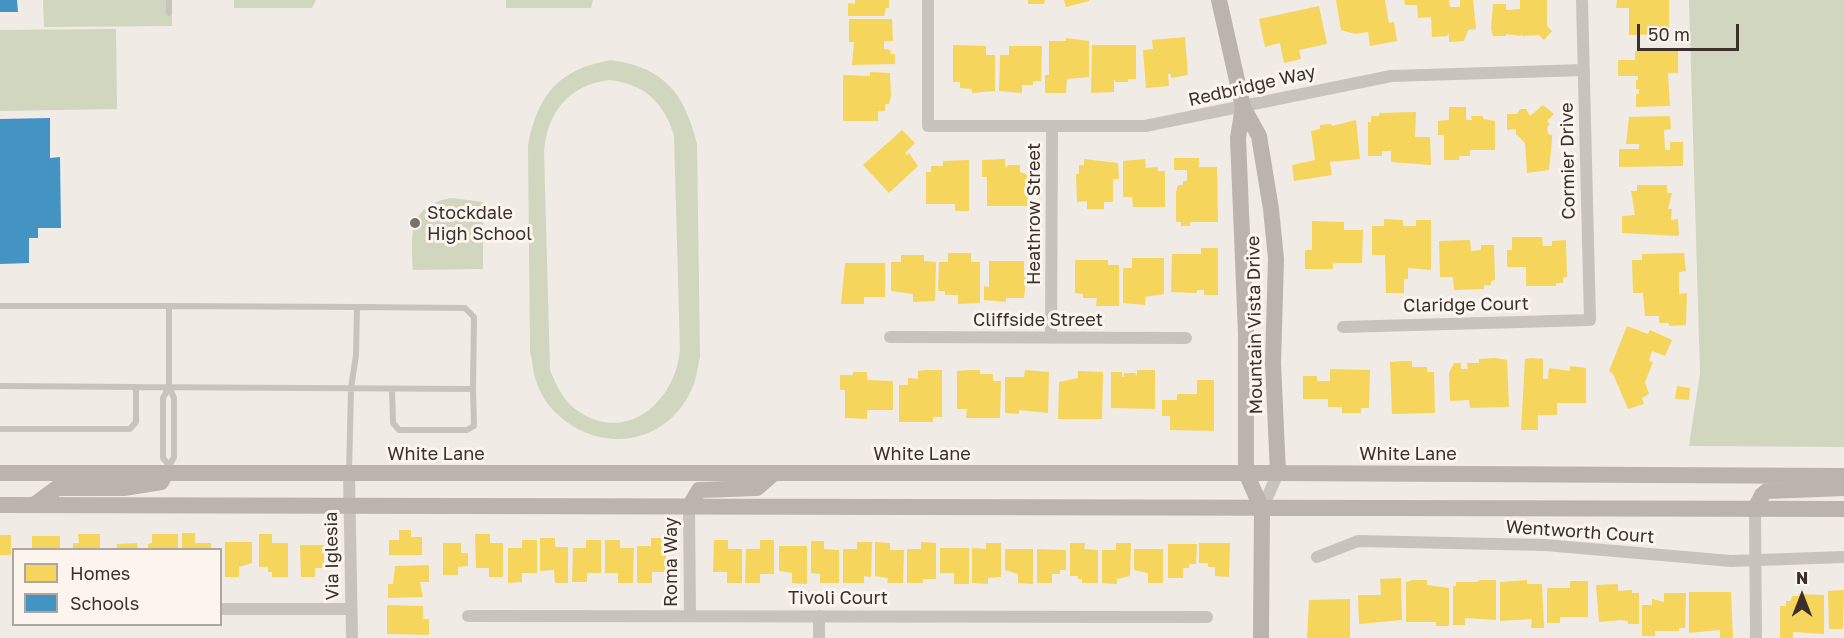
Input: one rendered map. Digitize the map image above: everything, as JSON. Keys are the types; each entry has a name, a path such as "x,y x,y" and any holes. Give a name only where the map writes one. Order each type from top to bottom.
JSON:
{"main road":[{"name":"Mountain Vista Drive","path":"1219,0 1243,107 1259,136 1276,259 1273,363 1278,473"},
{"name":"Mountain Vista Drive","path":"1243,107 1238,138 1246,312 1246,473 1262,509 1262,638"},
{"name":"White Lane","path":"0,473 167,469 349,473 1278,473 1844,476"},
{"path":"34,505 57,488 140,487 161,482 167,469"},
{"path":"689,507 699,490 757,488 773,474"},
{"path":"1755,509 1762,495 1767,491 1844,488"},
{"path":"0,505 1844,509"}],"street":[{"name":"Redbridge Way","path":"928,0 928,126 1145,126 1243,107 1359,80 1391,76 1584,70"},
{"name":"Cormier Drive","path":"1582,0 1590,320"},
{"name":"Heathrow Street","path":"1051,338 1052,127"},
{"name":"Claridge Court","path":"1343,327 1590,320"},
{"name":"Cliffside Street","path":"890,337 1186,338"},
{"name":"Via Iglesia","path":"349,473 352,638"},
{"name":"Mountain Vista Drive","path":"1262,509 1278,473"},
{"name":"Roma Way","path":"689,507 690,616"},
{"path":"1755,509 1756,638"},
{"name":"Wentworth Court","path":"1317,557 1358,542 1545,545 1685,558 1756,561 1844,557"},
{"path":"222,609 351,609"},
{"name":"Tivoli Court","path":"468,616 1207,617"},
{"path":"819,616 819,638"}],"lane":[{"path":"169,0 169,13"},
{"path":"0,306 465,308 471,311 474,317 474,426 471,428 399,430 393,423 392,389"},
{"path":"167,469 174,458 174,398 169,387 169,306"},
{"path":"349,473 351,388 357,355 357,307"},
{"path":"0,386 473,389"},
{"path":"0,429 129,429 136,422 136,387"},
{"path":"167,469 163,458 163,398 169,387"}],"green space":[{"path":"43,0 172,0 172,26 44,27"},
{"path":"234,0 316,0 312,8 234,8"},
{"path":"506,0 593,0 591,8 506,8"},
{"path":"1689,0 1844,0 1844,447 1689,446 1700,373"},
{"path":"116,29 117,109 0,111 0,30"},
{"path":"611,60 645,69 659,77 678,97 686,110 697,144 700,357 696,377 683,405 668,421 651,432 631,438 611,439 591,434 571,425 553,410 538,386 530,353 528,145 532,127 545,98 565,77 593,64","holes":["609,80 632,85 651,97 665,114 674,136 680,350 669,387 658,402 629,421 612,423 594,419 570,405 557,386 550,370 544,152 546,138 555,113 572,94 595,83"]},
{"path":"452,198 483,202 483,269 413,270 412,245 415,223 427,207"}],"building: Homes":[{"path":"855,0 889,0 889,8 886,8 884,16 848,16 848,3 855,4"},
{"path":"1028,0 1045,0 1044,4 1028,4"},
{"path":"1064,0 1089,0 1089,1 1066,7"},
{"path":"1336,0 1385,0 1389,23 1394,22 1397,41 1370,46 1368,32 1355,34 1341,30"},
{"path":"1404,0 1449,0 1450,7 1460,7 1460,0 1473,0 1476,29 1468,30 1464,41 1449,42 1449,33 1447,36 1432,37 1431,17 1418,18 1417,5 1405,5"},
{"path":"1520,0 1547,0 1547,26 1552,31 1544,40 1539,35 1522,36 1522,33 1521,36 1506,34 1506,36 1493,36 1491,29 1493,4 1506,4 1506,10 1520,9"},
{"path":"1617,0 1669,0 1669,34 1629,35 1629,8 1616,8"},
{"path":"1319,6 1327,44 1299,50 1301,59 1284,63 1280,43 1265,47 1259,19"},
{"path":"849,19 892,19 893,41 884,41 884,49 891,50 890,54 895,54 895,64 852,65 854,42 849,42"},
{"path":"1185,37 1188,75 1171,78 1171,74 1168,74 1169,86 1146,88 1143,50 1153,49 1152,40"},
{"path":"1066,38 1089,41 1089,77 1067,79 1066,93 1045,93 1045,75 1049,75 1049,41 1066,41"},
{"path":"953,45 986,46 986,55 995,55 995,91 972,93 972,89 960,88 960,82 953,82"},
{"path":"1092,45 1136,45 1136,79 1116,82 1114,79 1114,92 1091,93"},
{"path":"1009,46 1042,46 1041,81 1033,81 1033,85 1022,85 1022,93 999,91 1000,55 1009,55"},
{"path":"1635,51 1678,51 1678,73 1668,73 1670,106 1636,107 1636,94 1639,94 1639,89 1636,89 1638,76 1618,76 1618,60 1635,60"},
{"path":"870,72 890,73 889,104 885,104 885,111 878,111 878,121 843,121 843,75 870,76"},
{"path":"1543,105 1554,114 1547,121 1550,124 1547,127 1548,134 1552,135 1549,170 1527,173 1525,143 1516,134 1516,129 1507,130 1507,114 1517,114 1520,109 1526,109 1530,116"},
{"path":"1449,107 1466,107 1466,120 1472,120 1471,116 1483,116 1483,119 1495,121 1495,150 1470,150 1470,156 1459,156 1459,160 1444,160 1444,135 1438,135 1438,121 1449,120"},
{"path":"1416,112 1415,137 1430,137 1431,165 1391,162 1391,151 1382,151 1382,156 1368,156 1368,122 1371,122 1371,116 1379,116 1379,113"},
{"path":"1670,116 1671,129 1664,130 1665,150 1670,150 1670,142 1683,142 1683,166 1619,167 1619,149 1639,149 1639,144 1626,144 1629,117"},
{"path":"1356,120 1360,159 1330,162 1332,175 1294,181 1292,165 1315,160 1311,131 1320,129 1320,125 1331,124 1332,126"},
{"path":"902,130 915,143 905,153 907,155 909,153 918,166 889,193 863,165"},
{"path":"1174,158 1199,158 1199,167 1217,167 1218,222 1190,222 1190,226 1181,226 1181,222 1176,222 1176,192 1178,185 1183,185 1183,181 1187,181 1187,170 1174,170"},
{"path":"1005,159 1005,168 1008,165 1020,165 1020,172 1028,175 1028,206 987,206 987,177 982,177 982,160"},
{"path":"1084,159 1118,163 1119,179 1113,179 1113,202 1104,202 1104,209 1087,209 1087,201 1077,202 1076,174 1079,174 1079,165 1084,165"},
{"path":"1145,159 1146,168 1158,167 1158,171 1165,171 1165,207 1133,207 1132,197 1123,197 1123,161"},
{"path":"969,160 969,211 955,211 955,204 926,204 926,172 931,172 931,166 943,166 943,161"},
{"path":"1637,185 1667,185 1667,193 1672,193 1668,209 1672,209 1671,220 1678,219 1679,236 1622,233 1622,216 1635,215 1631,191 1637,191"},
{"path":"1384,219 1403,220 1403,226 1416,226 1416,220 1431,220 1431,270 1408,268 1408,279 1404,279 1404,293 1386,293 1385,255 1372,255 1372,226 1384,226"},
{"path":"1312,221 1344,222 1344,230 1363,230 1362,263 1333,263 1333,269 1305,269 1305,250 1312,250"},
{"path":"1512,237 1542,237 1543,246 1552,246 1552,241 1566,240 1567,277 1563,277 1563,283 1556,283 1556,286 1526,286 1526,267 1507,267 1507,250 1512,250"},
{"path":"1470,240 1471,251 1481,250 1481,245 1494,245 1495,280 1491,281 1491,285 1484,285 1484,289 1454,290 1453,277 1440,277 1439,241"},
{"path":"1201,248 1218,248 1218,295 1204,295 1204,290 1197,290 1197,293 1171,292 1172,254 1201,254"},
{"path":"948,253 971,253 971,262 980,262 980,303 958,304 958,295 945,295 945,291 938,291 939,262 948,262"},
{"path":"1684,253 1686,271 1679,272 1679,294 1687,293 1686,325 1669,326 1669,323 1659,323 1659,316 1645,316 1643,293 1633,293 1632,260 1642,260 1642,254"},
{"path":"901,255 924,255 924,261 936,262 935,301 913,302 913,294 891,291 891,262 901,262"},
{"path":"1132,258 1164,258 1164,294 1145,297 1145,305 1123,303 1123,268 1132,268"},
{"path":"1075,260 1108,260 1108,265 1119,265 1119,306 1096,306 1097,298 1083,298 1083,294 1075,293"},
{"path":"989,261 1024,261 1024,272 1027,272 1024,298 1006,298 1006,302 984,300 984,286 989,287"},
{"path":"845,263 885,263 885,297 864,297 864,304 841,304"},
{"path":"1627,326 1648,334 1650,330 1672,340 1665,356 1652,351 1649,361 1653,362 1645,382 1649,394 1642,398 1644,404 1628,409 1613,374 1609,371"},
{"path":"1479,359 1507,360 1509,407 1470,408 1469,400 1450,401 1449,373 1454,363 1461,363 1461,369 1468,369 1467,363 1479,363"},
{"path":"1525,359 1543,359 1543,379 1548,379 1549,368 1570,371 1570,366 1586,368 1586,403 1557,403 1557,415 1538,415 1538,430 1521,430"},
{"path":"1412,361 1412,367 1427,367 1427,372 1434,372 1435,413 1392,414 1390,362"},
{"path":"1330,369 1370,370 1369,408 1361,408 1361,413 1342,413 1342,407 1328,407 1328,399 1303,399 1303,376 1317,376 1317,381 1330,381"},
{"path":"942,370 942,417 933,417 933,422 899,422 899,385 908,385 908,378 918,379 918,371"},
{"path":"980,370 980,374 993,374 993,381 1001,381 1000,418 966,418 967,409 957,409 957,371"},
{"path":"1025,370 1049,372 1048,413 1019,410 1019,414 1005,413 1005,377 1024,377"},
{"path":"1137,370 1155,370 1155,409 1111,408 1111,372 1122,372 1122,377 1124,373 1135,373 1137,376"},
{"path":"1078,371 1103,372 1102,419 1058,419 1059,382 1078,378"},
{"path":"853,372 867,372 867,380 893,381 893,410 867,410 867,419 845,418 845,390 840,390 840,375 853,375"},
{"path":"1197,380 1214,380 1214,431 1170,430 1170,416 1162,416 1162,400 1177,400 1177,394 1197,394"},
{"path":"1677,386 1690,388 1689,400 1675,399"},
{"path":"399,530 411,530 411,537 422,537 422,555 389,555 389,540 399,540"},
{"path":"182,533 195,533 195,543 211,543 211,548 182,548"},
{"path":"78,534 100,534 100,548 73,548 73,543 79,543"},
{"path":"152,534 178,534 178,548 148,548 148,544 152,543"},
{"path":"259,534 272,534 272,543 288,543 288,577 272,577 272,572 268,572 268,567 259,567"},
{"path":"475,534 490,534 490,543 503,543 503,577 489,577 489,568 476,568"},
{"path":"0,535 11,535 11,555 0,555"},
{"path":"32,536 60,536 60,548 32,548"},
{"path":"540,538 555,538 555,547 568,547 568,583 555,583 554,570 540,571"},
{"path":"651,538 666,538 666,572 652,572 652,583 637,583 637,546 651,546"},
{"path":"522,540 537,540 537,573 522,573 522,582 508,583 508,548 522,548"},
{"path":"586,540 601,540 601,573 587,573 587,582 572,582 573,548 586,548"},
{"path":"605,540 620,540 620,548 634,548 633,583 618,583 618,573 605,573"},
{"path":"714,540 728,540 728,549 742,549 742,583 727,583 727,572 713,572"},
{"path":"760,540 774,540 774,574 760,574 760,583 745,583 746,549 760,549"},
{"path":"811,541 824,541 824,549 839,550 839,583 820,583 820,574 811,573"},
{"path":"225,542 252,542 252,563 239,567 239,577 225,577"},
{"path":"857,542 872,542 871,577 864,576 864,583 843,583 843,549 857,549"},
{"path":"875,542 890,543 890,550 904,550 903,583 887,583 888,578 875,576"},
{"path":"921,542 936,543 936,579 923,579 923,583 907,583 907,549 921,549"},
{"path":"137,543 138,548 117,548 117,544"},
{"path":"443,543 461,543 461,553 468,553 468,566 458,567 458,575 443,575"},
{"path":"986,543 1001,543 1001,577 988,578 988,584 972,583 972,548 986,549"},
{"path":"1070,543 1085,543 1084,549 1098,550 1098,583 1082,583 1082,579 1078,579 1078,576 1070,576"},
{"path":"1116,543 1131,543 1130,576 1117,579 1117,584 1102,583 1102,550 1116,550"},
{"path":"1199,543 1230,543 1229,577 1215,576 1215,567 1208,567 1208,563 1199,563"},
{"path":"1168,544 1197,544 1196,564 1189,564 1189,568 1183,568 1183,578 1168,578"},
{"path":"300,545 324,545 324,568 315,568 315,577 301,577"},
{"path":"779,546 807,546 807,584 792,583 792,573 779,571"},
{"path":"940,548 969,548 969,584 954,584 954,573 940,573"},
{"path":"1005,549 1033,549 1033,584 1018,583 1018,574 1005,570"},
{"path":"1037,549 1066,550 1066,570 1060,570 1060,574 1052,574 1052,583 1037,583"},
{"path":"1134,549 1163,549 1163,583 1148,583 1148,573 1134,570"},
{"path":"429,565 429,582 420,582 423,597 388,598 388,584 393,584 395,566"},
{"path":"1401,578 1402,620 1359,624 1358,595 1381,595 1380,579"},
{"path":"1427,580 1427,585 1449,588 1449,626 1436,626 1436,622 1406,622 1406,582"},
{"path":"1496,580 1496,620 1465,618 1465,625 1453,625 1453,586 1456,586 1456,582"},
{"path":"1527,580 1527,584 1542,584 1544,628 1531,628 1532,619 1500,621 1500,582"},
{"path":"1570,581 1588,581 1588,617 1560,617 1560,623 1547,623 1547,588 1570,588"},
{"path":"1618,584 1618,591 1632,590 1632,593 1639,593 1639,624 1628,624 1628,621 1621,620 1599,622 1596,585"},
{"path":"1844,590 1843,629 1829,629 1828,591"},
{"path":"1689,592 1731,592 1733,638 1720,638 1720,630 1689,633"},
{"path":"1664,593 1686,593 1685,628 1679,628 1679,631 1655,631 1655,636 1642,636 1642,605 1652,605 1652,599 1664,602"},
{"path":"1799,594 1824,595 1824,634 1793,632 1793,638 1780,638 1780,606 1786,606 1786,601 1791,601 1792,596 1799,596"},
{"path":"1350,599 1350,638 1307,638 1309,600"},
{"path":"387,605 423,606 423,619 429,619 429,635 387,634"}],"building: Schools":[{"path":"0,0 17,0 18,12 0,12"},
{"path":"50,118 50,158 60,157 61,228 38,228 38,238 29,238 29,263 0,264 0,119"}],"place":[{"name":"Stockdale High School","path":"415,223"}]}
